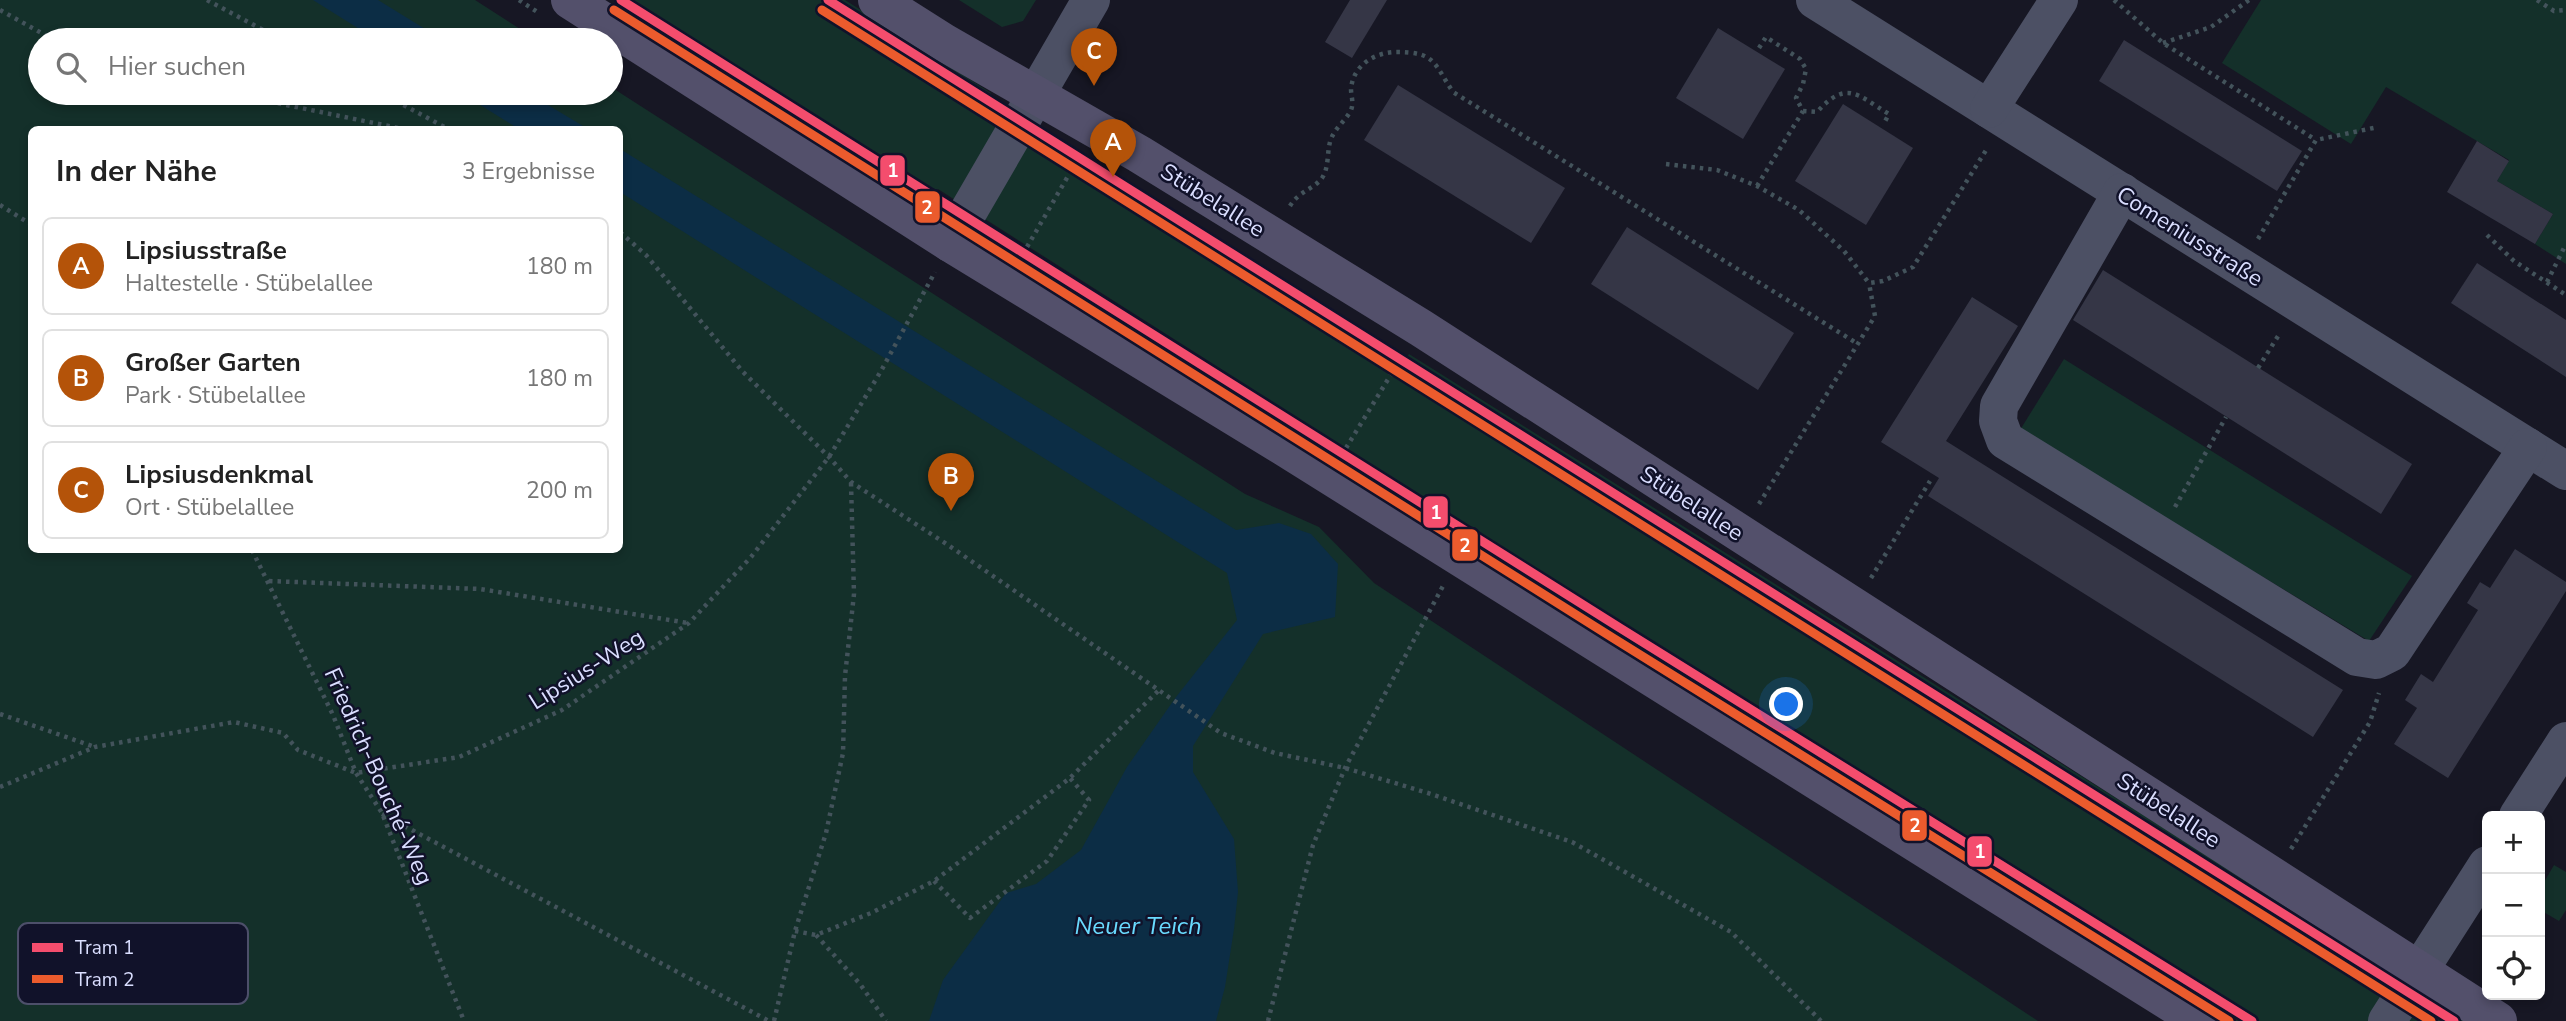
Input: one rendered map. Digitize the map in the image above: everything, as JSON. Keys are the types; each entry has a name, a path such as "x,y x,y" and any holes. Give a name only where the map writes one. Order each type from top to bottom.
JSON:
{"main road":[{"path":"570,0 611,28"},
{"name":"Stübelallee","path":"877,0 945,43 1037,93 1421,328 2498,1021"},
{"path":"623,36 944,253 1284,447 2200,1021"}],"street":[{"path":"944,253 1091,0"},
{"name":"Comeniusstraße","path":"1815,0 2566,471"},
{"path":"1997,115 2059,0"},
{"path":"2122,192 1999,406 1998,421 2005,440 2357,657 2376,660 2392,652 2528,447"},
{"path":"2521,811 2566,741"},
{"path":"2387,1021 2482,874"}],"path":[{"path":"206,0 259,28"},
{"path":"2113,0 2163,43 2316,140 2378,127"},
{"path":"2163,43 2211,27 2249,0"},
{"path":"2537,0 2554,11 2566,10"},
{"path":"0,10 32,28"},
{"path":"1759,48 1766,37 1800,59 1806,69 1797,98 1803,111"},
{"path":"1288,209 1294,199 1322,178 1327,167 1331,139 1353,102 1351,89 1355,72 1370,59 1391,52 1430,57 1453,92 1858,344"},
{"path":"1803,111 1817,112 1827,100 1842,92 1855,94 1889,114 1883,125"},
{"path":"286,105 389,126"},
{"path":"403,105 443,126"},
{"path":"1757,186 1803,111"},
{"path":"1869,283 1883,281 1913,267 1997,115"},
{"path":"2241,267 2316,140"},
{"path":"1027,247 1075,164"},
{"path":"1666,164 1717,170 1757,186 1799,210 1844,251 1869,283 1875,316 1753,515"},
{"path":"0,205 28,222"},
{"path":"623,235 646,255 743,372 851,482 1171,696 1221,733 1275,752 1345,768 1428,793 1572,842 1731,932 1821,1021"},
{"path":"2487,235 2514,261 2566,295"},
{"path":"2547,282 2566,244"},
{"name":"Lipsius-Weg","path":"356,773 459,757 471,752 562,710 689,623 751,557 829,457 881,371 944,253"},
{"path":"2258,368 2298,303"},
{"path":"1345,449 1398,363"},
{"path":"2158,535 2226,417"},
{"path":"1867,585 1930,481"},
{"path":"382,813 772,1021 795,931 826,832 844,752 845,676 854,594 851,482"},
{"name":"Friedrich-Bouché-Weg","path":"254,553 333,715 356,773 382,813 464,1021"},
{"path":"269,581 480,589 689,623"},
{"path":"1268,1021 1313,845 1345,768 1444,584"},
{"path":"2290,851 2370,722 2392,652"},
{"path":"816,936 872,913 934,881 1070,778 1160,689"},
{"path":"0,714 95,747"},
{"path":"0,787 95,747 234,722 283,733 298,750 356,773"},
{"path":"934,881 970,918 1047,861 1089,800 1070,778"},
{"path":"795,931 816,936 860,984 886,1021"}],"green space":[{"path":"0,0 475,0 518,28 28,28 28,105 623,105 623,95 1245,494 1319,527 1374,583 2038,1021 0,1021"},
{"path":"614,0 845,0 991,93 984,105 1401,365 1409,354 2471,1021 2231,1021 1342,461 1349,451 1345,448 938,189 929,203"},
{"path":"959,0 1036,0 1023,21 1002,27"},
{"path":"2261,0 2566,0 2566,264 2535,244 2553,214 2497,181 2509,160 2386,87 2351,144 2222,63"},
{"path":"2064,359 2412,576 2369,641 2020,430"},
{"path":"2554,865 2566,872 2566,910 2559,921 2545,913 2545,880"}],"water":[{"path":"313,0 378,0 424,28 358,28"},
{"path":"480,105 548,105 583,126 514,126"},
{"name":"Neuer Teich","path":"623,151 1236,530 1279,523 1311,534 1338,564 1335,617 1263,634 1193,746 1193,772 1234,839 1238,892 1225,987 1216,1021 929,1021 943,980 1006,893 1036,884 1081,850 1127,767 1176,697 1237,620 1227,573 623,194"}],"building":[{"path":"1350,0 1387,0 1352,58 1325,42"},
{"path":"1718,28 1785,69 1743,139 1676,98"},
{"path":"2124,40 2302,151 2277,191 2099,81"},
{"path":"1398,85 1565,188 1531,243 1364,140"},
{"path":"1843,104 1913,148 1866,225 1795,181"},
{"path":"2477,141 2509,161 2497,181 2553,214 2535,244 2447,192"},
{"path":"1627,227 1794,333 1758,390 1591,284"},
{"path":"2477,263 2566,320 2566,377 2451,303"},
{"path":"2103,270 2412,464 2381,514 2073,320"},
{"path":"1972,297 2018,326 1946,441 2343,690 2313,737 1928,496 1939,478 1881,442"},
{"path":"2515,549 2566,582 2566,591 2448,778 2394,744 2417,708 2405,700 2421,674 2433,682 2478,610 2467,603 2480,582 2490,588"}],"tram line":[{"name":"1","path":"621,0 1620,628 2252,1021"},
{"name":"1","path":"828,0 2454,1021"},
{"name":"2","path":"614,10 1613,638 2229,1021"},
{"name":"2","path":"822,10 2431,1021"}],"place":[{"name":"Lipsiusdenkmal","path":"1094,86"},
{"name":"Lipsiusstraße","path":"1113,177"},
{"name":"Großer Garten","path":"951,511"}]}
